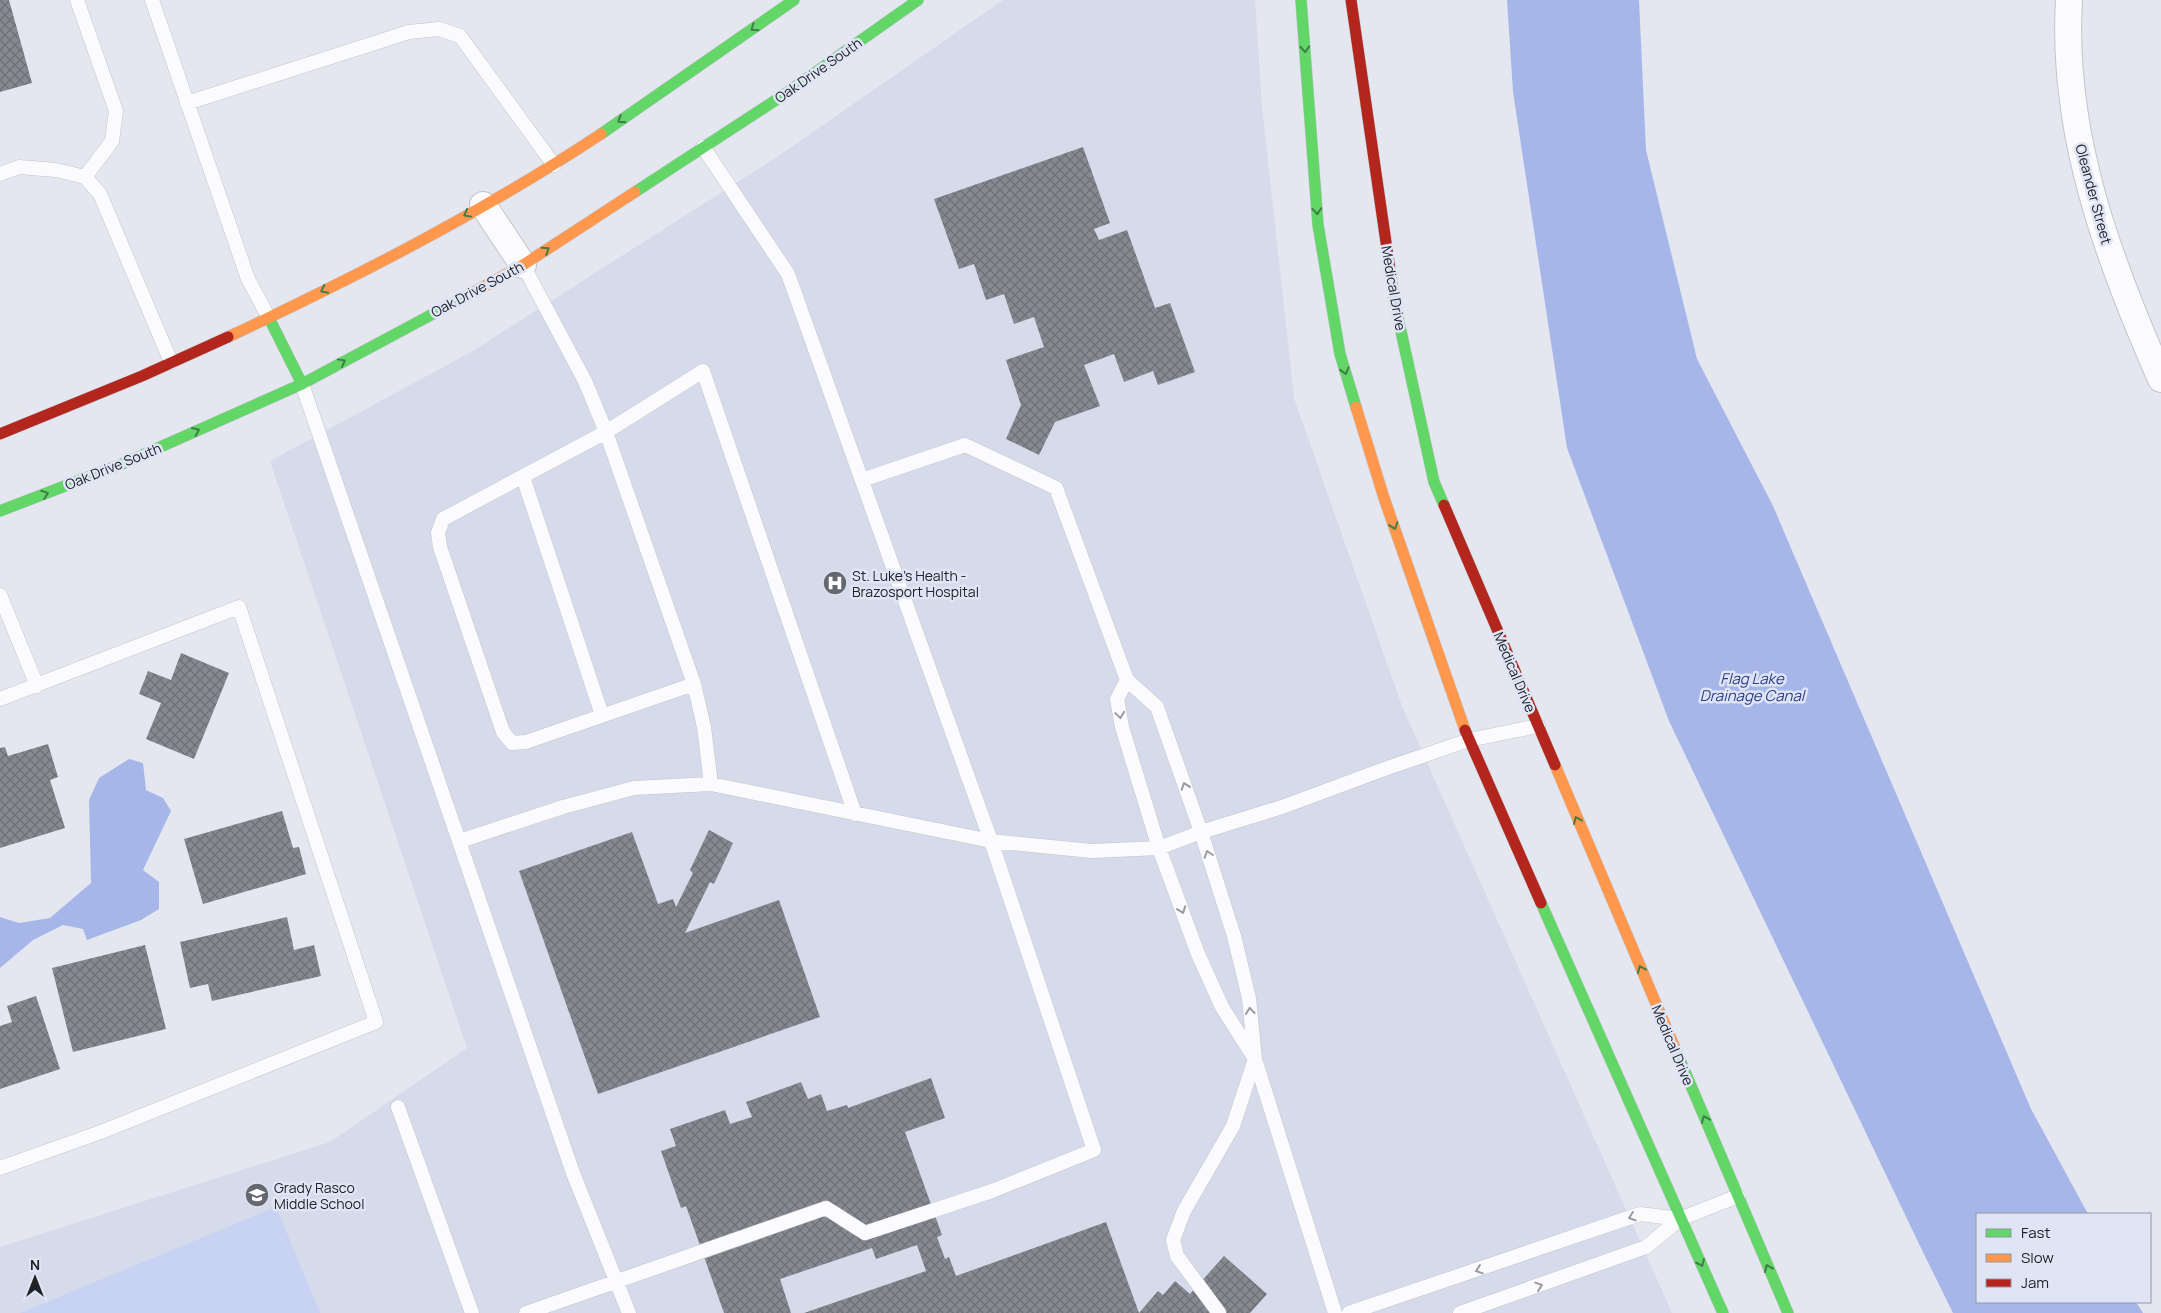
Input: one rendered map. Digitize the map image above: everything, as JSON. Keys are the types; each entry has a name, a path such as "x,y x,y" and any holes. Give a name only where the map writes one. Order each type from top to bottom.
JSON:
{"street":[{"path":"0,434 56,412 269,318 401,251 554,164 648,103 794,0"},
{"name":"Oak Drive South","path":"0,511 122,464 302,384 523,264 782,96 918,0"},
{"path":"1301,0 1318,225 1340,354 1384,498 1469,740 1723,1313"},
{"name":"Medical Drive","path":"1351,0 1395,304 1434,482 1788,1313"},
{"name":"Oleander Street","path":"2069,0 2067,32 2072,99 2083,164 2106,243 2135,320 2161,379"},
{"path":"484,205 523,264"},
{"path":"269,318 302,384"}],"lane":[{"path":"76,0 116,111 112,142 85,177"},
{"path":"152,0 248,279 269,318"},
{"path":"187,103 409,32 439,29 460,36 554,164"},
{"path":"526,1313 826,1208 865,1233 992,1191 1094,1150 992,841 788,274 703,147"},
{"path":"0,174 19,167 56,170 85,177 100,194 171,362"},
{"path":"523,264 584,381 606,432 694,684 704,727 710,784"},
{"path":"694,684 526,742 512,743 503,732 440,547 438,533 443,520 606,432 703,371 855,814"},
{"path":"302,384 573,1173 618,1281 629,1313"},
{"path":"862,480 965,445 1056,488 1127,680 1157,707 1201,832 1234,936 1248,998 1255,1059 1335,1313"},
{"path":"523,477 602,715"},
{"path":"0,594 37,686"},
{"path":"0,700 239,607 376,1022 101,1132 0,1168"},
{"path":"1127,680 1118,699 1122,727 1159,848 1198,954 1222,1007 1255,1059"},
{"path":"460,841 563,807 634,788 710,784 992,841 1092,851 1159,848 1201,832 1282,807 1469,740 1538,726"},
{"path":"1219,1313 1177,1256 1173,1240 1184,1211 1233,1126 1255,1059"},
{"path":"398,1107 472,1313"},
{"path":"1460,1313 1646,1247 1680,1219 1738,1196"},
{"path":"1349,1313 1640,1214 1680,1219"}],"shaded area":[{"name":"St. Luke's Health - Brazosport Hospital","path":"1003,0 1255,0 1262,108 1294,398 1402,706 1672,1313 0,1313 0,1247 330,1142 467,1048 270,461 471,352 777,157"},
{"path":"276,1207 320,1313 20,1313"}],"water":[{"name":"Flag Lake Drainage Canal","path":"1507,0 1639,0 1646,150 1697,359 1773,506 2031,1109 2087,1213 1976,1213 1976,1303 2137,1303 2143,1313 1953,1313 1669,721 1567,448 1513,92"},
{"path":"129,759 143,763 146,790 163,798 171,811 143,870 159,882 159,909 141,920 87,940 83,929 63,925 33,940 0,968 0,917 19,923 50,918 91,883 89,800 99,778"}],"building":[{"path":"0,0 9,0 32,83 0,92"},
{"path":"1083,147 1110,223 1094,229 1099,240 1127,230 1155,308 1170,303 1195,372 1158,385 1153,371 1124,382 1114,354 1084,365 1100,406 1055,422 1039,455 1006,439 1021,405 1006,360 1044,347 1034,317 1014,324 1004,294 986,300 974,264 959,269 934,199"},
{"path":"181,653 229,673 194,759 146,739 161,703 139,694 148,671 171,680"},
{"path":"48,744 58,777 50,780 65,828 0,848 0,748 5,747 8,756"},
{"path":"282,811 293,848 299,847 306,874 203,904 184,839"},
{"path":"709,830 733,843 714,884 710,882 685,933 779,900 820,1017 598,1094 519,871 632,832 658,904 673,899 676,907 693,873 690,870"},
{"path":"287,917 294,950 314,945 321,976 212,1001 208,984 190,988 180,942"},
{"path":"145,945 166,1029 73,1052 52,968"},
{"path":"36,996 60,1069 0,1089 0,1026 12,1022 7,1006"},
{"path":"931,1078 945,1118 905,1132 942,1235 937,1237 945,1259 949,1257 956,1276 1106,1222 1139,1313 804,1313 926,1271 917,1245 876,1259 872,1248 780,1279 791,1313 724,1313 686,1206 681,1208 661,1151 676,1146 670,1129 725,1110 730,1124 752,1117 746,1102 801,1082 808,1099 821,1094 827,1111 847,1105 848,1108"},
{"path":"1224,1256 1267,1294 1250,1313 1139,1313 1158,1291 1163,1295 1175,1281 1190,1294"}],"traffic: fast":[{"path":"601,134 794,0"},
{"path":"635,192 782,96 918,0"},
{"path":"1301,0 1318,225 1340,354 1356,407"},
{"path":"1391,277 1395,304 1434,482 1444,505"},
{"path":"0,511 122,464 302,384 472,293"},
{"path":"269,318 302,384"},
{"path":"1541,903 1723,1313"},
{"path":"1674,1046 1788,1313"}],"traffic: slow":[{"path":"228,337 324,291 465,217 601,134"},
{"path":"472,293 523,265 635,192"},
{"path":"1356,407 1384,498 1465,730"},
{"path":"1555,765 1674,1046"}],"traffic: jam":[{"path":"1351,0 1391,277"},
{"path":"0,434 142,376 228,337"},
{"path":"1444,505 1555,765"},
{"path":"1465,730 1541,903"}],"place":[{"name":"St. Luke's Health - Brazosport Hospital","path":"835,583"},
{"name":"Grady Rasco Middle School","path":"257,1195"}]}
